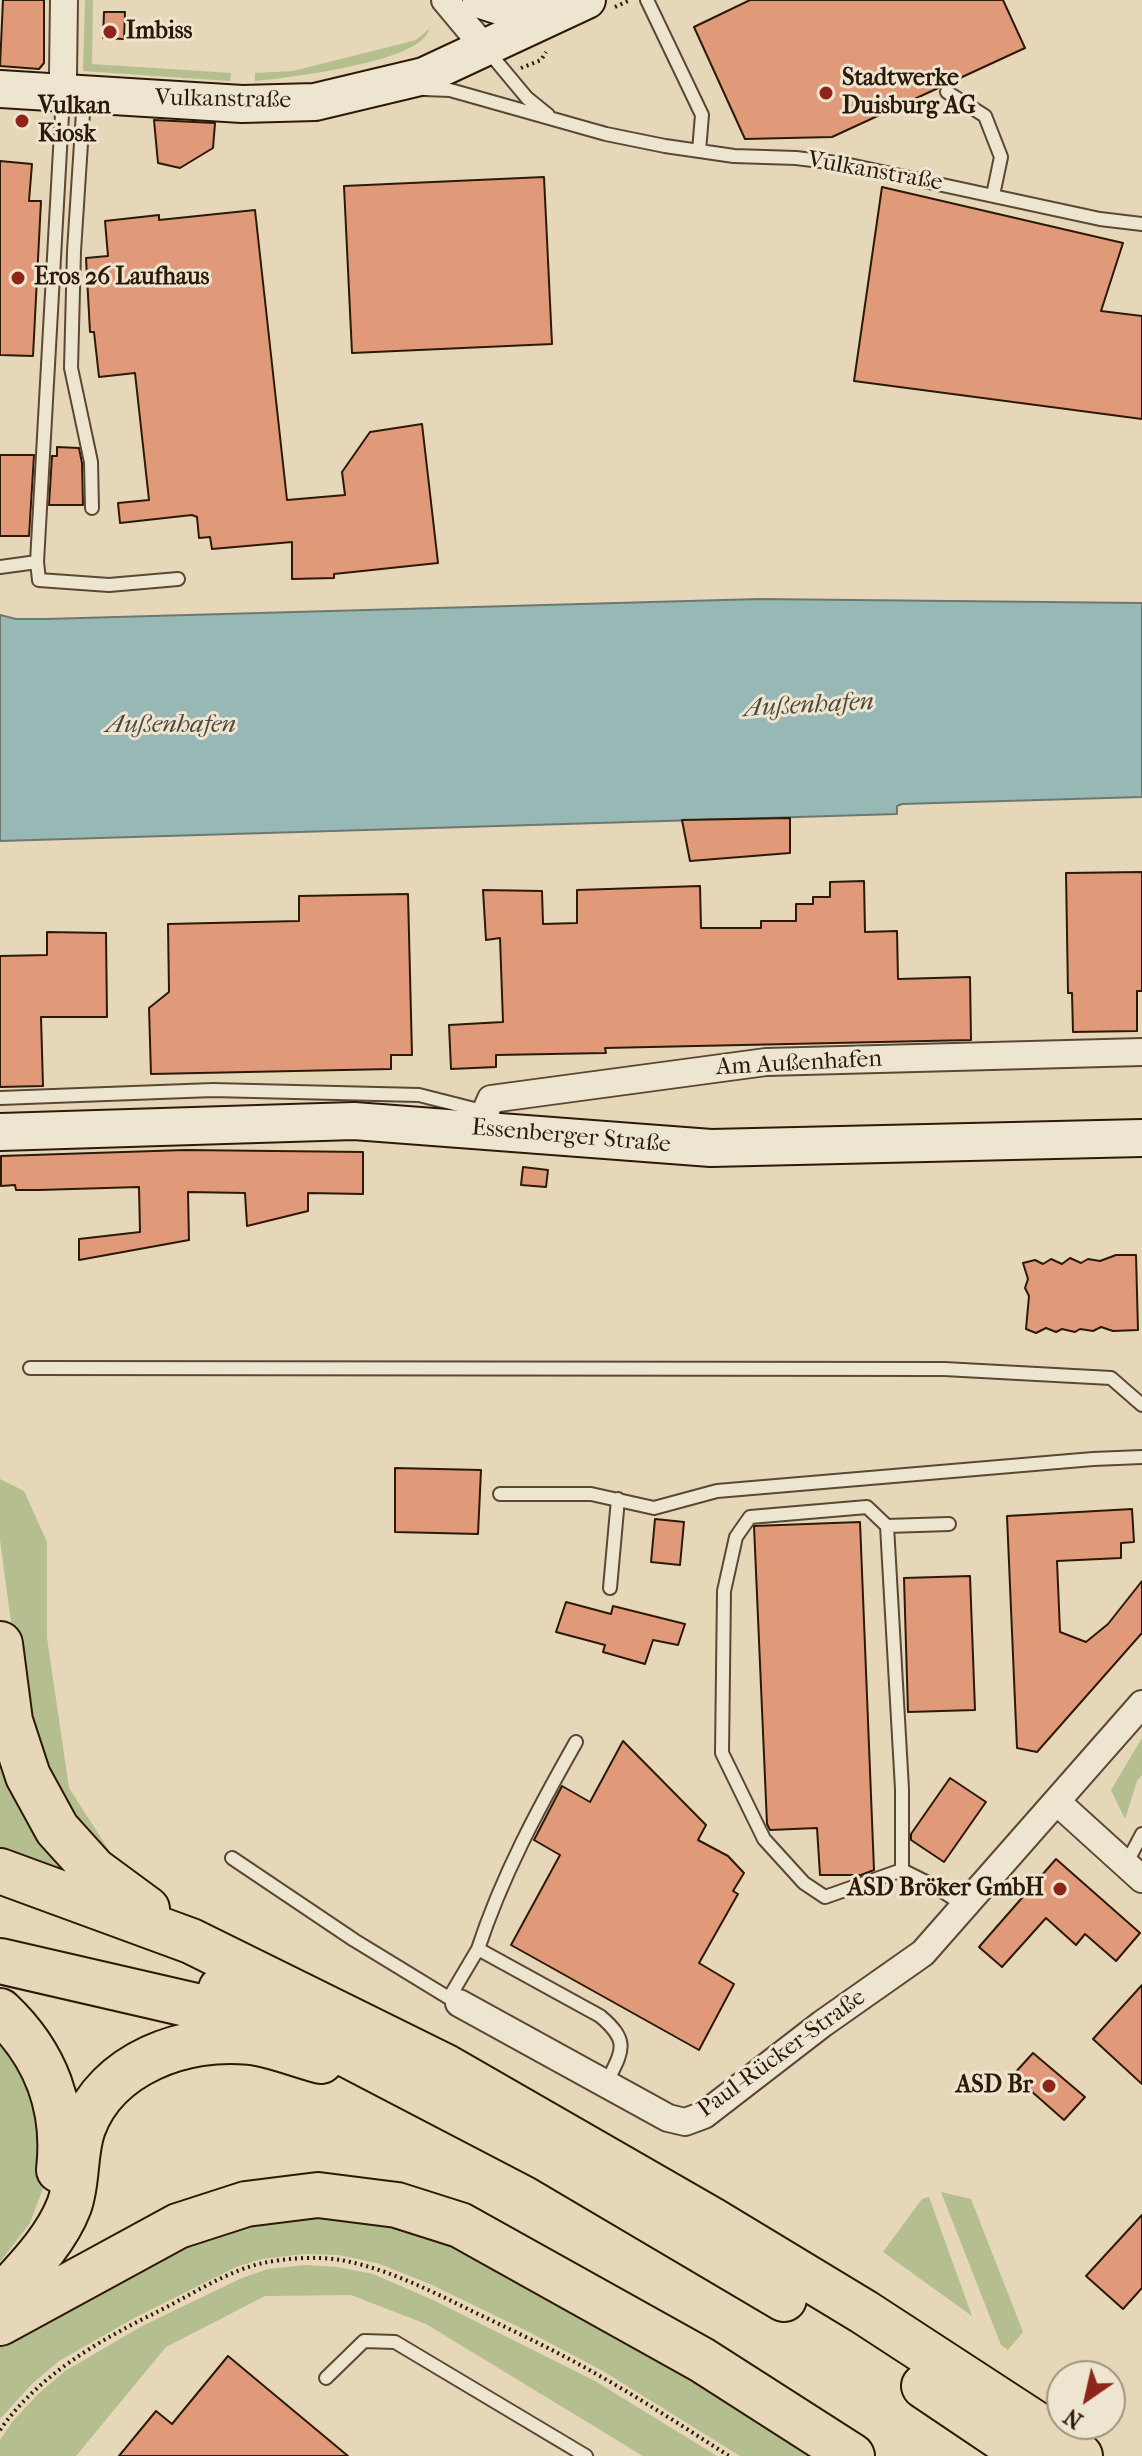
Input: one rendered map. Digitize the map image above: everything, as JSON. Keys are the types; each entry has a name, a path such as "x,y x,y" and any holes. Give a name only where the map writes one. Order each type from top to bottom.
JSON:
{"highway":[{"path":"0,1644 10,1721 28,1776 57,1829 94,1870 191,1941"},
{"path":"0,1871 191,1941 446,2067 712,2220 998,2398 1029,2444"},
{"path":"0,1900 178,1967 305,2031 547,2159 1029,2444 1080,2456"},
{"path":"0,1961 305,2031"},
{"path":"0,2011 20,2030 49,2078 58,2109 62,2144 58,2181 40,2226 20,2257 0,2276"},
{"path":"0,2299 43,2251 69,2206 83,2129 100,2095 128,2070 157,2055 206,2041 251,2042 401,2082"},
{"path":"0,2323 178,2226 246,2204 318,2195 397,2205 460,2225 702,2360 852,2456"}],"street":[{"path":"64,0 63,37 70,87"},
{"path":"445,0 485,48"},
{"path":"481,0 506,8 554,14"},
{"name":"Vulkanstraße","path":"0,89 70,87 242,104 315,102 424,76 587,0"},
{"name":"Am Außenhafen","path":"482,1120 491,1099 766,1062 1142,1052"},
{"name":"Essenberger Straße","path":"0,1132 482,1120 711,1148 1142,1138"},
{"name":"Paul-Rücker-Straße","path":"454,2001 668,2118 685,2122 704,2115 822,2024 923,1953 1142,1704"},
{"path":"1057,1802 1134,1872"}],"lane":[{"path":"647,0 702,115 699,151"},
{"path":"485,48 527,98 553,119"},
{"path":"70,87 74,251 71,368 91,462 92,508"},
{"path":"70,87 37,562 39,580 109,585 178,579"},
{"name":"Vulkanstraße","path":"377,89 450,90 606,134 734,156 796,158 845,164 1100,219 1142,224"},
{"path":"947,92 985,116 1001,157 993,195"},
{"path":"0,567 37,562"},
{"path":"0,1098 213,1090 419,1095 482,1120"},
{"path":"30,1368 944,1369 1111,1378 1142,1405"},
{"path":"500,1494 591,1494 654,1508 717,1491 1142,1457"},
{"path":"610,1588 618,1499"},
{"path":"902,1870 902,1789 887,1526 867,1507 750,1517 736,1537 724,1591 722,1753 764,1839 804,1883 825,1897 902,1870 965,1906"},
{"path":"887,1526 949,1524"},
{"path":"232,1858 354,1940 454,2001 528,1827 576,1742"},
{"path":"1134,1872 1142,1834"},
{"path":"478,1949 600,2016 614,2028 621,2040 622,2052 606,2084"},
{"path":"326,2378 364,2341 395,2342 586,2456"}],"green space":[{"path":"85,0 93,0 92,64 231,73 230,81 83,71"},
{"path":"429,29 421,41 380,59 322,72 255,81 255,73 293,71 416,40"},
{"path":"0,1479 24,1491 47,1542 47,1638 69,1788 132,1886 79,1836 26,1734 0,1540"},
{"path":"0,1724 99,1894 0,1850"},
{"path":"1142,1738 1142,1775 1137,1781 1125,1819 1111,1790"},
{"path":"0,2025 38,2077 46,2180 30,2223 0,2262"},
{"path":"941,2192 971,2199 1023,2332 1008,2350 1001,2345"},
{"path":"929,2197 972,2316 883,2252 922,2199"},
{"path":"317,2204 443,2237 688,2376 814,2456 740,2456 603,2371 527,2331 430,2284 377,2263 338,2255 304,2254 262,2259 236,2267 136,2317 59,2361 32,2384 0,2419 0,2336 129,2260"},
{"path":"305,2265 373,2274 433,2300 595,2381 717,2456 643,2456 426,2324 351,2295 265,2296 166,2347 76,2456 0,2456 0,2440 12,2422 65,2371 142,2326 242,2278 268,2269"}],"water":[{"name":"Außenhafen","path":"759,599 1142,603 1142,797 902,804 897,806 897,814 0,841 0,615 16,619 45,619"}],"building":[{"path":"3,0 44,0 44,63 39,69 0,66"},
{"name":"Stadtwerke Duisburg AG","path":"750,0 1003,0 1025,48 832,137 745,139 694,27"},
{"path":"104,12 125,12 124,39 103,38"},
{"path":"154,120 215,123 213,148 180,168 158,163"},
{"name":"Eros 26 Laufhaus","path":"0,161 32,164 29,201 41,201 33,356 0,355"},
{"path":"544,177 552,344 352,353 344,186"},
{"path":"882,187 1123,243 1101,311 1142,316 1142,419 854,381"},
{"path":"255,210 287,500 345,495 342,472 370,432 422,424 438,563 334,574 334,578 292,579 292,542 212,549 210,537 199,538 197,517 192,515 120,523 118,503 149,500 135,373 99,377 94,332 90,332 86,258 108,256 105,221 159,215 159,220"},
{"path":"57,447 79,448 83,505 49,505 52,456 57,456"},
{"path":"0,455 34,455 29,536 0,536"},
{"path":"790,818 790,853 690,861 682,820"},
{"path":"1142,872 1142,991 1137,991 1137,1031 1073,1032 1072,993 1068,993 1066,873"},
{"path":"864,881 865,932 897,931 898,979 970,977 971,1040 605,1048 606,1053 496,1055 496,1067 451,1069 449,1025 503,1022 500,938 486,940 483,890 542,891 543,924 577,923 577,890 700,886 701,928 761,928 761,921 796,921 796,904 813,904 813,897 830,897 830,882"},
{"path":"408,894 412,1055 391,1055 391,1069 151,1074 149,1008 169,992 168,924 299,921 299,896"},
{"path":"47,932 106,933 107,1017 41,1017 43,1086 0,1087 0,956 47,955"},
{"path":"185,1150 363,1152 363,1194 308,1193 308,1211 247,1226 245,1193 188,1192 189,1240 79,1260 79,1239 140,1232 139,1187 16,1190 15,1185 1,1186 1,1156"},
{"path":"523,1167 548,1170 546,1187 521,1185"},
{"path":"1116,1255 1136,1255 1138,1330 1113,1331 1101,1327 1093,1331 1062,1329 1056,1332 1046,1328 1036,1333 1026,1329 1029,1296 1025,1288 1028,1279 1023,1263 1035,1260 1043,1264 1051,1259 1062,1264 1070,1258 1081,1263"},
{"path":"395,1468 481,1470 478,1534 395,1532"},
{"path":"1132,1509 1134,1542 1121,1543 1121,1558 1057,1561 1060,1632 1086,1642 1108,1624 1142,1581 1142,1633 1037,1752 1017,1748 1007,1516"},
{"path":"655,1519 684,1522 680,1565 651,1562"},
{"path":"860,1522 874,1870 861,1875 820,1875 817,1828 770,1830 767,1824 754,1526"},
{"path":"970,1576 975,1710 908,1712 904,1578"},
{"path":"566,1602 611,1614 613,1606 685,1624 678,1645 653,1640 645,1664 603,1652 605,1645 556,1632"},
{"path":"623,1741 706,1825 698,1840 728,1856 744,1873 733,1891 738,1894 699,1963 734,1984 699,2050 511,1945 560,1855 534,1840 562,1786 590,1802"},
{"path":"950,1778 986,1802 944,1862 911,1840 911,1834"},
{"name":"ASD Bröker GmbH","path":"1056,1859 1140,1933 1116,1961 1085,1934 1076,1945 1046,1918 1002,1967 979,1947"},
{"path":"1142,1985 1142,2084 1093,2039"},
{"name":"ASD Br","path":"1033,2053 1085,2097 1064,2120 1013,2075"},
{"path":"1142,2215 1142,2288 1123,2309 1086,2276"},
{"path":"228,2356 348,2456 119,2456 156,2411 172,2424"}],"place":[{"name":"Imbiss","path":"110,32"},
{"name":"Stadtwerke Duisburg AG","path":"826,93"},
{"name":"Vulkan Kiosk","path":"22,121"},
{"name":"Eros 26 Laufhaus","path":"18,278"},
{"name":"ASD Bröker GmbH","path":"1060,1889"},
{"name":"ASD Br","path":"1049,2086"}]}
